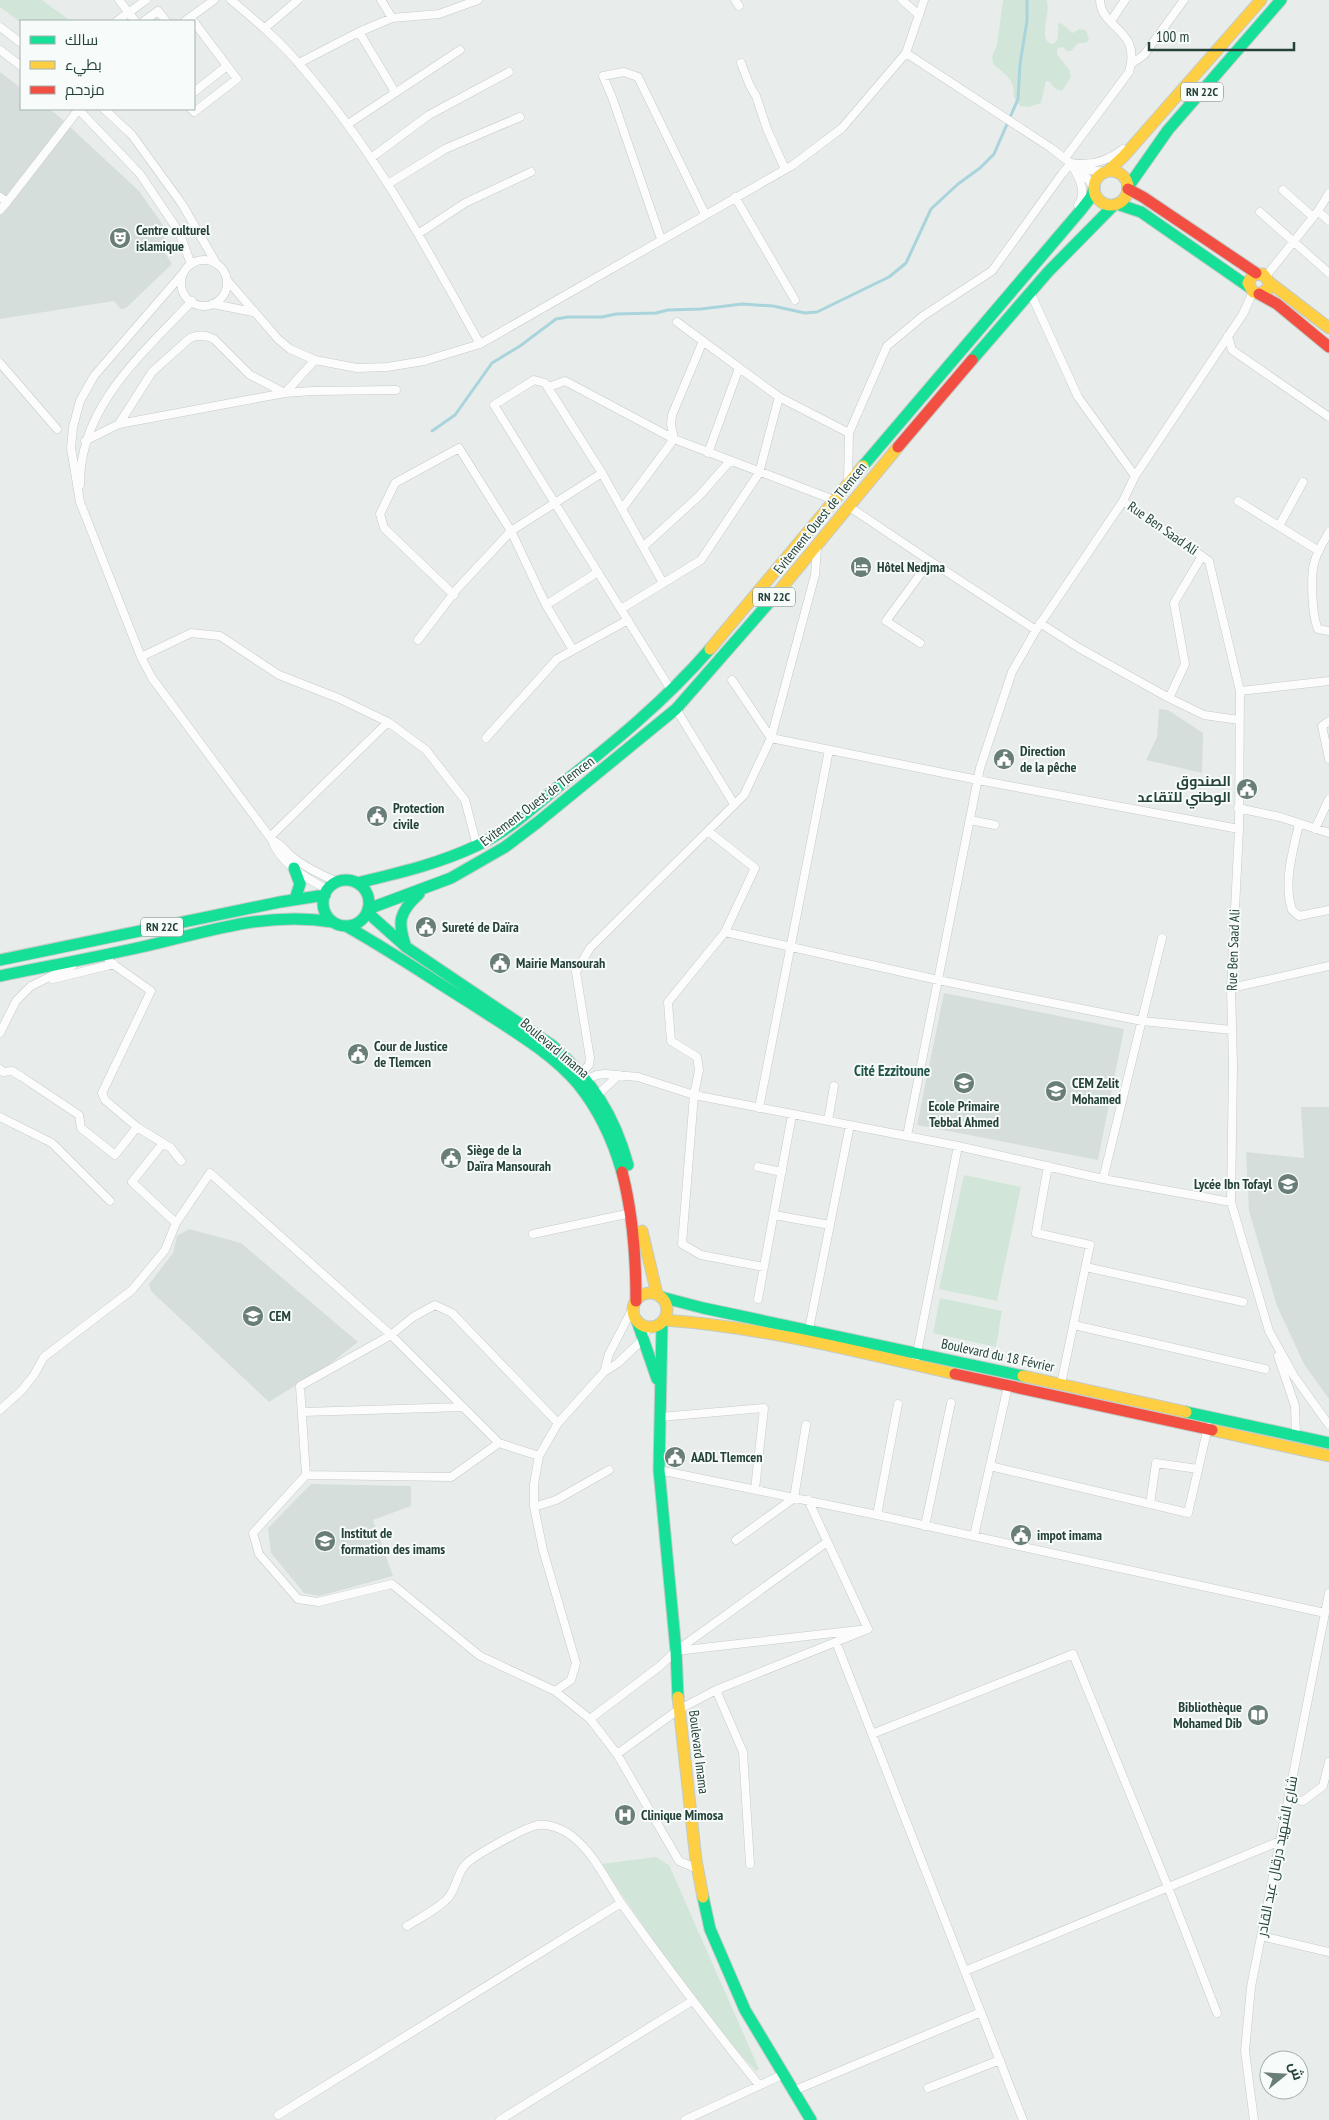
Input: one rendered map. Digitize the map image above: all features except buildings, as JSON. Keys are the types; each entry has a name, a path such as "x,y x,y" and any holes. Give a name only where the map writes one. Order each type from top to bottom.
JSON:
{"main road":[{"name":"Evitement Ouest de Tlemcen","path":"357,883 428,866 477,846 504,831 615,741 690,672 1088,203 1098,177 1124,156 1261,0"},
{"name":"Evitement Ouest de Tlemcen","path":"368,911 429,888 470,868 505,847 676,708 713,668 817,546 848,506 1030,294 1091,226 1124,198 1128,188 1168,130 1281,0"},
{"path":"1107,171 1116,172 1123,176 1128,188 1264,277 1329,328"},
{"path":"1094,188 1097,197 1102,202 1116,204 1141,212 1254,291 1277,304 1329,347"},
{"path":"1254,291 1268,289 1264,277"},
{"path":"1254,291 1249,280 1264,277"},
{"path":"294,868 300,884 295,899"},
{"path":"345,880 357,883 366,892 368,897 368,911 359,922 346,926 333,922 326,915 323,905 326,892 338,882 345,880"},
{"path":"406,947 399,926 402,913 413,899 429,888"},
{"name":"RN 22C","path":"0,960 326,892"},
{"name":"Boulevard Imama","path":"368,911 383,928 406,947 553,1046 581,1078 620,1136 625,1152 645,1252 659,1296"},
{"name":"RN 22C","path":"0,976 274,917 304,916 333,922"},
{"name":"Boulevard Imama","path":"346,926 387,949 581,1078"},
{"name":"Boulevard Imama","path":"594,1097 613,1144 631,1213 637,1256 635,1304"},
{"path":"647,1293 659,1296 667,1308 663,1321 646,1332 637,1321 633,1311 635,1304 639,1298 647,1293"},
{"name":"Boulevard du 18 Février","path":"659,1296 807,1336 916,1360 1061,1384 1329,1443"},
{"name":"Boulevard Imama","path":"663,1321 659,1470 676,1651 678,1710 698,1869 710,1929 744,2010 811,2120"},
{"name":"Boulevard du 18 Février","path":"663,1321 710,1322 807,1336"},
{"name":"Boulevard Imama","path":"646,1332 660,1391"},
{"name":"Boulevard du 18 Février","path":"916,1360 1008,1386 1208,1427 1329,1456"}],"street":[{"path":"119,0 134,20"},
{"path":"118,20 146,0"},
{"path":"151,0 165,20"},
{"path":"190,20 214,0"},
{"path":"231,0 265,28 299,63 348,124 388,184 480,344"},
{"path":"265,28 298,0"},
{"path":"381,0 392,18"},
{"path":"299,63 392,18 439,14 478,0"},
{"path":"902,0 919,15"},
{"path":"105,110 132,135 182,204 216,263 224,270 227,280 278,339 290,349 315,360 357,368 387,367 424,361 480,344 786,169 842,128 906,53 924,0"},
{"path":"848,485 850,433 887,346 923,316 992,271 1062,174 1068,161 1128,72 1132,55 1127,39 1101,10 1100,0"},
{"path":"1111,21 1126,0"},
{"path":"1131,64 1144,55 1184,0"},
{"path":"145,20 158,11"},
{"path":"192,110 194,112 237,79 195,26"},
{"path":"0,27 20,42"},
{"path":"360,32 395,92"},
{"path":"0,50 20,65"},
{"path":"348,124 460,50"},
{"path":"906,53 1051,148 1068,161 1094,188"},
{"path":"741,64 756,96 767,129 786,169"},
{"path":"195,91 227,66"},
{"path":"371,158 429,115 509,72"},
{"path":"662,239 612,97 602,76 624,72 638,77 706,214"},
{"path":"1068,161 1097,163 1118,153 1169,99 1177,97"},
{"path":"0,210 3,199 77,110"},
{"path":"79,110 140,174 179,232 191,264"},
{"path":"388,184 445,149 520,117"},
{"path":"1068,161 1089,170 1107,171"},
{"path":"1062,234 1065,220 1083,196 1081,184 1068,161"},
{"path":"418,234 465,203 531,172"},
{"path":"1283,190 1329,221"},
{"path":"1264,277 1316,214 1329,193"},
{"path":"735,197 795,300"},
{"path":"1260,212 1329,273"},
{"path":"216,263 204,260 191,264 94,376 80,401 73,427 71,448 80,502 141,657 152,678 271,838 274,848 294,868 326,892"},
{"path":"184,272 182,285 187,297 192,302 253,312"},
{"path":"213,304 224,294 227,280"},
{"path":"907,1136 980,768 1012,672 1038,626 1123,501 1135,476 1243,314 1254,291"},
{"path":"1030,294 1078,397 1135,476"},
{"path":"80,502 80,471 85,441 97,412 109,393 139,357 192,302"},
{"path":"677,322 779,397 850,433"},
{"path":"119,424 152,372 185,342 196,336 209,336 214,339 250,375 285,393"},
{"path":"1228,336 1232,350 1329,417"},
{"path":"622,508 674,439 671,424 672,415 703,342"},
{"path":"285,393 315,360"},
{"path":"0,363 57,430"},
{"path":"708,453 739,368"},
{"path":"663,583 602,473 545,382 534,380 494,405 671,690"},
{"path":"549,387 565,381 674,439 730,462 834,500"},
{"path":"85,441 119,424 285,393 396,390"},
{"path":"621,609 700,560 759,473 779,397"},
{"path":"454,595 384,528 380,514 395,483 459,448 511,531 546,605 573,650"},
{"path":"643,547 699,496 730,462"},
{"path":"418,640 454,595 457,588 511,531 602,473"},
{"path":"1279,526 1303,482"},
{"name":"Rue Ben Saad Ali","path":"1123,501 1209,561 1240,692 1239,828 1231,988 1231,1202 1269,1331 1294,1376 1329,1425"},
{"path":"1238,501 1319,551"},
{"path":"848,506 930,561 1038,626 1169,698 1204,715 1239,720"},
{"path":"1329,532 1314,561 1313,597 1314,622 1318,630 1329,631"},
{"path":"581,1078 590,1058 576,972 590,948 744,794 771,738 815,575 817,546"},
{"path":"1169,698 1185,664 1174,603 1202,556"},
{"path":"920,643 886,621 930,561"},
{"path":"546,605 598,572"},
{"path":"486,738 557,659 628,620"},
{"path":"141,657 191,633 220,636 278,675 338,698 388,722 426,750 465,800 477,846"},
{"path":"732,680 771,738 978,780 1239,828"},
{"path":"1240,692 1329,681"},
{"path":"676,708 734,804"},
{"path":"1329,721 1322,726 1329,759"},
{"path":"271,838 388,722"},
{"path":"759,1108 829,750"},
{"path":"1315,829 1329,799"},
{"path":"1238,808 1280,816 1329,833"},
{"path":"970,820 994,825"},
{"path":"1299,824 1289,882 1290,906 1295,914 1299,916 1329,910"},
{"path":"708,831 755,868 725,932 668,1002 671,1041 697,1057 698,1070 694,1095 682,1244 701,1255 764,1268"},
{"path":"271,838 280,843 301,863 338,882"},
{"path":"725,932 938,980 1142,1021 1232,1030"},
{"path":"1103,1178 1162,938"},
{"path":"106,954 114,964 150,991 102,1093 105,1100 137,1127 171,1148 181,1161"},
{"path":"0,1033 16,1001 31,986 87,958"},
{"path":"37,983 114,964"},
{"path":"1231,988 1329,966"},
{"path":"0,1068 3,1072 12,1071 22,1076 79,1115 81,1128 115,1155 137,1127"},
{"path":"581,1078 597,1075 638,1077 694,1095 958,1146 1103,1178 1231,1202"},
{"path":"594,1097 619,1075"},
{"path":"828,1121 834,1086"},
{"path":"758,1299 792,1115"},
{"path":"0,1117 52,1143 110,1202"},
{"path":"807,1336 850,1125"},
{"path":"163,1143 132,1182 176,1223"},
{"path":"916,1360 958,1146"},
{"path":"1048,1166 1036,1233 1090,1245 1061,1384"},
{"path":"758,1167 782,1172"},
{"path":"0,1410 22,1390 34,1375 44,1357 144,1279 165,1250 176,1223 210,1173 391,1335 499,1442 539,1456"},
{"path":"533,1234 631,1213"},
{"path":"774,1215 830,1225"},
{"path":"1086,1267 1242,1302"},
{"path":"604,1372 610,1354 635,1304"},
{"path":"558,1423 452,1313 435,1305 413,1318 391,1335 300,1386 306,1475 253,1533 259,1554 298,1599 318,1602 392,1584 480,1656 555,1691 590,1719 617,1754 679,1861 698,1869"},
{"path":"1074,1325 1265,1369"},
{"path":"1269,1331 1296,1406 1296,1435"},
{"path":"555,1691 571,1680 576,1662 543,1550 534,1507 534,1484 539,1456 558,1423 604,1372 618,1363 646,1332"},
{"path":"974,1536 1008,1386"},
{"path":"925,1526 951,1403"},
{"path":"877,1515 898,1404"},
{"path":"303,1412 463,1407"},
{"path":"660,1416 764,1408 755,1489"},
{"path":"736,1540 794,1498 806,1425"},
{"path":"990,1466 1188,1513 1208,1427"},
{"path":"306,1475 451,1477 499,1442"},
{"path":"1150,1504 1156,1462 1198,1469"},
{"path":"534,1507 556,1500 609,1470"},
{"path":"659,1470 808,1500 1325,1614"},
{"path":"808,1500 868,1629"},
{"path":"590,1719 660,1666 676,1651 827,1542"},
{"name":"شارع الشهيد درقال عبد القادر","path":"1254,2120 1245,2051 1250,1986 1329,1593"},
{"path":"676,1651 868,1629"},
{"path":"617,1754 678,1710 716,1690 868,1629"},
{"path":"836,1642 1023,2120"},
{"path":"872,1734 1073,1654 1217,2013"},
{"path":"716,1690 743,1752 750,1864"},
{"path":"1288,1799 1303,1801 1324,1786 1329,1762"},
{"path":"407,1926 450,1896 460,1872 469,1862 536,1825 550,1825 563,1830 574,1837 591,1858 692,2001 759,2085"},
{"path":"965,1971 1280,1842"},
{"path":"278,2115 621,1903"},
{"path":"1261,1936 1329,1952"},
{"path":"500,2120 692,2001"},
{"path":"793,2091 981,2012"},
{"path":"928,2088 1000,2060"},
{"path":"685,2120 782,2075"}],"shaded area":[{"path":"0,72 20,87 20,110 50,110 55,113 139,191 163,225 165,253 172,264 126,308 121,309 114,301 0,319"},
{"path":"1159,709 1168,710 1203,733 1202,773 1146,760 1157,737"},
{"name":"CEM Zelit Mohamed","path":"944,993 1124,1029 1098,1160 917,1125"},
{"name":"Lycée Ibn Tofayl","path":"1301,1107 1329,1107 1329,1399 1304,1364 1277,1306 1249,1211 1246,1152 1304,1158"},
{"name":"CEM","path":"189,1229 241,1243 358,1342 330,1364 269,1402 151,1291 149,1284 173,1253 177,1236"},
{"name":"Institut de formation des imams","path":"311,1484 411,1486 411,1506 373,1520 393,1576 319,1596 304,1593 271,1553 268,1528"}],"green space":[{"path":"0,0 42,0 68,19 20,20 20,22 0,7"},
{"path":"1003,0 1047,0 1048,10 1045,35 1046,40 1051,44 1055,43 1058,38 1058,23 1073,33 1079,29 1086,30 1089,40 1086,43 1078,43 1071,51 1067,51 1063,47 1058,48 1057,54 1070,71 1071,77 1062,91 1054,88 1050,82 1046,81 1041,103 1028,107 1020,106 1014,98 1013,86 1009,78 993,64 992,56 997,45"},
{"path":"964,1175 1021,1187 997,1301 939,1289"},
{"path":"940,1298 1002,1311 996,1347 933,1333"},
{"path":"656,1857 669,1865 759,2069 756,2071 694,1997 601,1864"}],"waterway":[{"path":"432,431 455,415 492,363 520,346 556,319 656,313 668,310 701,309 742,304 773,306 805,313 817,312 889,277 906,263 931,209 994,154 1018,99 1020,64 1027,21 1027,0"}],"traffic: fast":[{"path":"1128,187 1168,130 1281,0"},
{"path":"863,466 1081,210 1091,197 1094,189"},
{"path":"1117,204 1141,212 1249,287"},
{"path":"972,360 1048,272 1114,205"},
{"path":"368,909 451,878 505,847 538,822 676,709 774,597"},
{"path":"357,883 418,868 447,858 476,846 509,827 638,721 710,649"},
{"path":"294,868 300,884 295,899"},
{"path":"346,880 359,884 365,890 369,903 365,916 359,922 346,926 333,922 327,916 323,903 327,890 333,884 346,880"},
{"path":"406,947 401,931 402,918 407,906 419,894"},
{"path":"0,960 280,902 325,895"},
{"path":"367,912 406,947 553,1046 567,1059 600,1100 616,1130 628,1165"},
{"path":"0,976 128,950 238,924 285,919 333,922"},
{"path":"346,926 394,954 500,1022 555,1061 578,1084 599,1115 610,1137 622,1172"},
{"path":"661,1297 703,1308 1023,1376"},
{"path":"637,1321 657,1379"},
{"path":"662,1323 659,1470 676,1651 678,1697"},
{"path":"1186,1412 1329,1443"},
{"path":"703,1897 710,1929 745,2010 811,2120"}],"traffic: slow":[{"path":"1108,171 1124,156 1261,0"},
{"path":"1111,171 1123,176 1128,188 1123,200 1111,205 1099,200 1094,188 1099,176 1111,171"},
{"path":"1269,282 1268,289 1259,294 1253,292 1248,283 1253,275 1263,274 1269,282 1329,328"},
{"path":"774,597 898,447"},
{"path":"710,649 863,466"},
{"path":"642,1231 657,1294"},
{"path":"650,1293 662,1298 667,1310 662,1322 650,1327 638,1322 633,1310 638,1298 650,1293"},
{"path":"664,1320 701,1323 774,1334 955,1374"},
{"path":"1023,1376 1186,1412"},
{"path":"1212,1430 1329,1456"},
{"path":"678,1697 696,1860 703,1897"}],"traffic: jam":[{"path":"1128,189 1143,197 1256,273"},
{"path":"1259,294 1277,304 1329,347"},
{"path":"898,447 972,360"},
{"path":"622,1172 633,1236 636,1301"},
{"path":"955,1374 1212,1430"}],"place":[{"name":"Centre culturel islamique","path":"120,238"},
{"name":"Hôtel Nedjma","path":"861,567"},
{"name":"Direction de la pêche","path":"1004,759"},
{"name":"الصندوق الوطني للتقاعد","path":"1247,789"},
{"name":"Protection civile","path":"377,816"},
{"name":"Sureté de Daïra","path":"426,927"},
{"name":"Mairie Mansourah","path":"500,963"},
{"name":"Cour de Justice de Tlemcen","path":"358,1054"},
{"name":"Ecole Primaire Tebbal Ahmed","path":"964,1083"},
{"name":"CEM Zelit Mohamed","path":"1056,1091"},
{"name":"Siège de la Daïra Mansourah","path":"451,1158"},
{"name":"Lycée Ibn Tofayl","path":"1288,1184"},
{"name":"CEM","path":"253,1316"},
{"name":"AADL Tlemcen","path":"675,1457"},
{"name":"impot imama","path":"1021,1535"},
{"name":"Institut de formation des imams","path":"325,1541"},
{"name":"Bibliothèque Mohamed Dib","path":"1258,1715"},
{"name":"Clinique Mimosa","path":"625,1815"}],"district":[{"name":"Cité Ezzitoune","path":"892,1071"}]}
